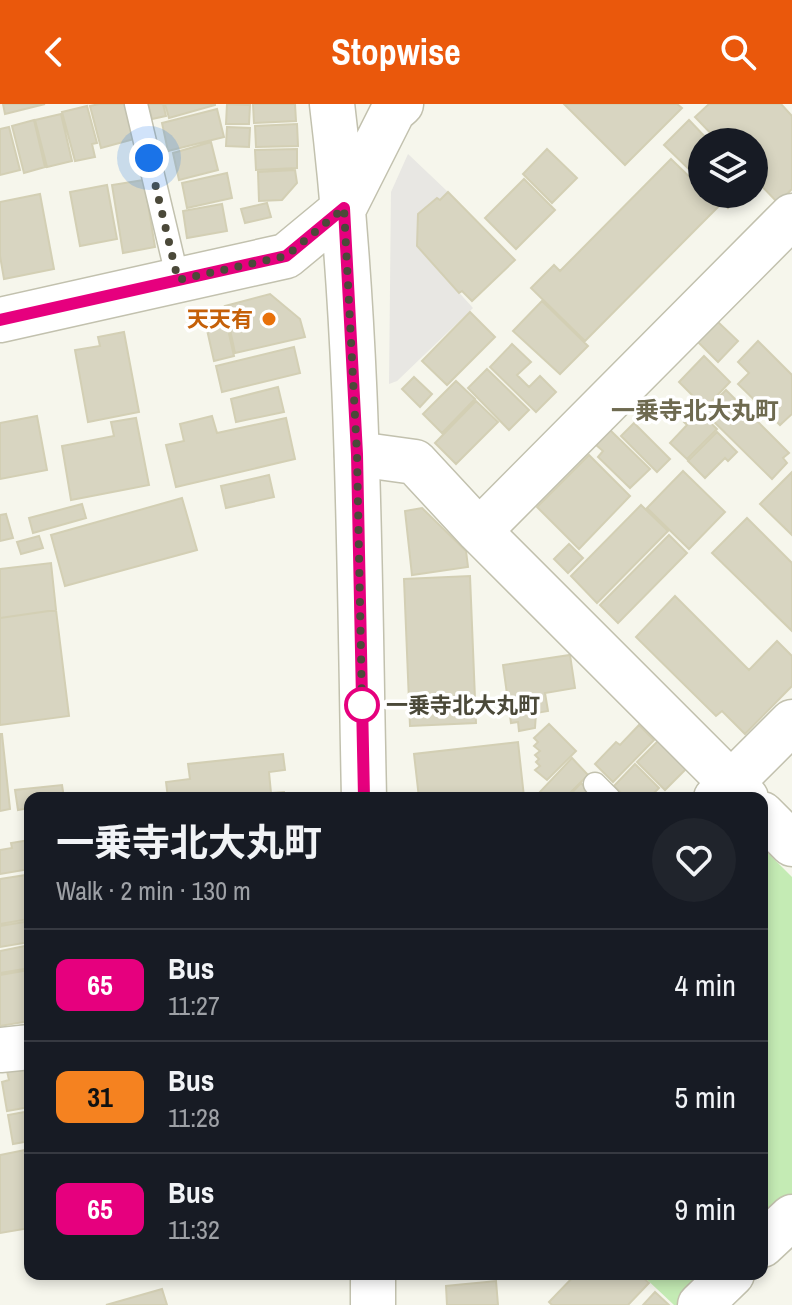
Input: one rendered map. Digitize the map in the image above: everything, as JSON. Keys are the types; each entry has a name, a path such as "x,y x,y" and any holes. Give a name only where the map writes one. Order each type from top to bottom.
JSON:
{"street":[{"path":"332,104 344,208 357,454 364,792"},
{"path":"0,320 286,256 344,208 393,111 401,104"},
{"path":"479,531 792,216"},
{"path":"357,454 415,462 730,792"},
{"path":"732,792 792,722"},
{"path":"768,820 792,844"},
{"path":"0,1050 24,1048"},
{"path":"768,1239 792,1217"},
{"path":"373,1280 373,1305"},
{"path":"700,1305 726,1280"}],"lane":[{"path":"136,104 178,280"}],"green space":[{"path":"768,853 792,877 792,1194 768,1218"},
{"path":"647,1280 705,1280 680,1305 674,1305"}],"shaded area":[{"path":"408,154 448,192 418,214 417,246 473,308 397,381 389,384 391,192"}],"building":[{"path":"3,104 45,104 5,114"},
{"path":"125,104 134,139 101,148 90,106"},
{"path":"148,104 163,104 166,116 152,119"},
{"path":"165,104 215,104 215,105 169,118"},
{"path":"227,104 250,105 249,124 226,124"},
{"path":"253,104 295,104 296,121 254,123"},
{"path":"564,104 677,104 682,108 625,165"},
{"path":"709,104 781,104 792,116 792,189 778,203 768,193 768,128 706,128 695,117"},
{"path":"87,106 97,143 92,144 95,157 75,161 62,112"},
{"path":"217,109 224,137 168,151 162,123"},
{"path":"61,114 72,161 47,167 35,120"},
{"path":"34,120 45,167 24,173 12,126"},
{"path":"689,120 697,128 688,128 688,168 664,145"},
{"path":"297,124 298,146 256,147 255,126"},
{"path":"9,127 20,170 0,175 0,129"},
{"path":"227,127 250,128 249,147 226,146"},
{"path":"211,142 218,170 179,180 173,153"},
{"path":"297,149 297,168 256,170 255,150"},
{"path":"547,149 577,178 552,203 523,174"},
{"path":"671,159 688,175 688,208 717,208 585,341 531,288 554,265 560,271"},
{"path":"295,170 297,183 282,200 259,201 258,172"},
{"path":"227,173 232,198 187,208 182,183"},
{"path":"524,179 555,210 516,249 485,218"},
{"path":"144,180 155,247 123,253 112,185"},
{"path":"107,185 117,239 80,246 70,192"},
{"path":"448,192 515,260 472,301 462,291 459,293 417,246 418,214"},
{"path":"40,194 54,269 4,279 0,256 0,202"},
{"path":"267,203 271,217 245,223 241,209"},
{"path":"222,204 227,231 187,238 183,211"},
{"path":"270,294 300,319 305,337 235,353 225,306"},
{"path":"542,301 588,346 560,374 513,331"},
{"path":"223,307 234,356 214,361 203,312"},
{"path":"470,312 495,337 447,385 422,361"},
{"path":"718,322 738,341 718,362 698,342"},
{"path":"124,332 139,412 88,422 75,350 100,346 98,337"},
{"path":"758,341 792,375 792,414 780,425 738,384 749,373 738,362"},
{"path":"512,344 531,362 517,375 529,387 540,376 556,392 536,412 490,367"},
{"path":"294,347 300,373 222,392 216,366"},
{"path":"704,356 730,382 705,408 679,382"},
{"path":"487,369 529,410 509,430 468,388"},
{"path":"414,377 432,394 420,407 402,389"},
{"path":"456,381 475,399 442,433 423,414"},
{"path":"278,387 284,412 236,422 231,399"},
{"path":"726,390 789,453 783,458 787,463 772,479 704,412"},
{"path":"476,401 498,422 456,464 435,443"},
{"path":"697,410 717,429 687,459 670,443 687,425 684,422"},
{"path":"37,416 47,470 0,479 0,423"},
{"path":"212,416 217,433 286,418 295,459 176,487 166,445 184,441 180,424"},
{"path":"136,418 149,485 71,500 62,446 114,436 111,422"},
{"path":"634,423 670,459 657,472 621,436"},
{"path":"610,430 650,469 630,488 598,457 603,451 596,445"},
{"path":"717,432 737,452 728,461 725,458 705,478 688,461"},
{"path":"589,455 630,496 579,549 537,507"},
{"path":"683,471 725,512 689,549 647,508"},
{"path":"792,472 792,535 760,504"},
{"path":"269,475 274,497 226,508 221,486"},
{"path":"182,498 197,550 65,586 51,535"},
{"path":"82,504 86,518 33,533 29,518"},
{"path":"641,505 668,531 597,603 571,576"},
{"path":"422,508 466,551 468,567 412,575 405,511"},
{"path":"6,514 13,538 0,541 0,515"},
{"path":"747,518 792,563 792,631 712,553"},
{"path":"669,535 687,553 618,623 600,605"},
{"path":"39,536 43,548 21,554 17,542"},
{"path":"569,544 583,558 568,573 554,559"},
{"path":"51,563 56,610 0,618 0,569"},
{"path":"470,576 476,723 410,726 404,579"},
{"path":"675,596 749,670 777,641 792,656 792,686 745,734 722,711 716,716 636,637"},
{"path":"56,610 69,716 0,725 0,618"},
{"path":"570,655 575,688 545,693 548,711 536,713 535,728 519,731 518,722 511,723 503,665"},
{"path":"549,724 576,751 547,780 535,770 540,766 535,755 540,751 534,746 538,742 534,738"},
{"path":"639,725 654,740 613,782 595,764 616,742 620,745"},
{"path":"0,734 10,809 0,811"},
{"path":"658,741 686,769 665,790 637,762"},
{"path":"518,742 523,792 418,792 414,754"},
{"path":"283,754 285,770 269,772 271,792 167,792 166,782 190,779 188,764"},
{"path":"572,758 588,775 571,792 540,792"},
{"path":"635,764 659,788 655,792 620,792 614,786"},
{"path":"581,783 589,792 573,792"},
{"path":"62,785 63,792 24,792 24,809 18,810 15,790"},
{"path":"24,841 24,870 0,874 0,850 12,848 11,843"},
{"path":"24,875 24,920 0,924 0,879"},
{"path":"24,922 24,943 0,947 0,926"},
{"path":"24,946 24,969 0,973 0,951"},
{"path":"24,971 24,1022 0,1026 0,975"},
{"path":"24,1068 24,1108 7,1111 2,1082 9,1080 7,1071"},
{"path":"24,1112 24,1142 13,1144 8,1115"},
{"path":"24,1150 24,1229 0,1233 0,1155"},
{"path":"570,1280 646,1280 649,1283 628,1305 552,1305 549,1302"},
{"path":"496,1281 498,1305 447,1305 446,1286"},
{"path":"162,1289 167,1305 106,1305"},
{"path":"655,1292 669,1305 643,1305"}],"bus line":[{"name":"65","path":"0,320 286,256 344,208 357,454 364,792"}],"place":[{"name":"天天有","path":"269,319"},
{"name":"一乗寺北大丸町","path":"362,705"}],"district":[{"name":"一乗寺北大丸町","path":"695,410"}],"route":[{"path":"149,158 178,280 286,256 344,208 357,454 362,705"}]}
